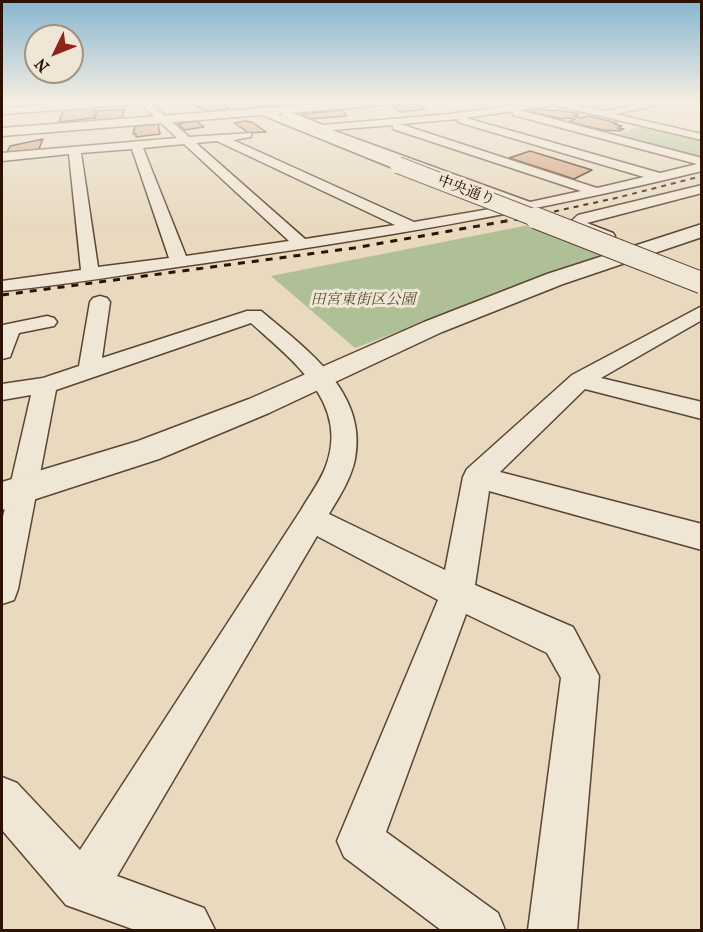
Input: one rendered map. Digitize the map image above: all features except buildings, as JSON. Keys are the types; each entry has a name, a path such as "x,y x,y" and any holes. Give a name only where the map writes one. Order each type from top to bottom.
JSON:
{"street":[{"path":"2,159 152,144"},
{"path":"191,144 302,245"},
{"path":"234,144 412,227"},
{"path":"327,144 500,212"},
{"name":"中央通り","path":"345,144 702,283"},
{"path":"361,144 531,207"},
{"path":"451,144 599,193"},
{"path":"544,144 659,178"},
{"path":"636,144 702,162"},
{"path":"137,146 178,261"},
{"path":"75,151 90,274"},
{"path":"2,286 302,245 531,207 599,193 702,167"},
{"path":"702,189 583,218 576,224 702,272"},
{"path":"13,493 148,450 259,406 433,327 555,279 702,230"},
{"path":"615,258 702,293"},
{"path":"89,370 100,302"},
{"path":"481,930 360,841 457,593 477,477 580,380 702,312"},
{"path":"2,392 45,385 254,315 321,377 337,398 346,430 342,460 311,519 83,888"},
{"path":"2,352 10,329 47,322"},
{"path":"580,380 702,411"},
{"path":"2,589 13,493 45,385"},
{"path":"477,477 702,537"},
{"path":"311,519 457,593 560,640 580,676 553,930"},
{"path":"2,798 83,888 187,925 191,930"}],"green space":[{"path":"651,144 701,144 701,158"},
{"name":"田宮東街区公園","path":"529,225 602,255 355,348 271,276"}],"railway":[{"path":"515,220 702,176"},
{"path":"2,295 354,248 523,218"}]}
